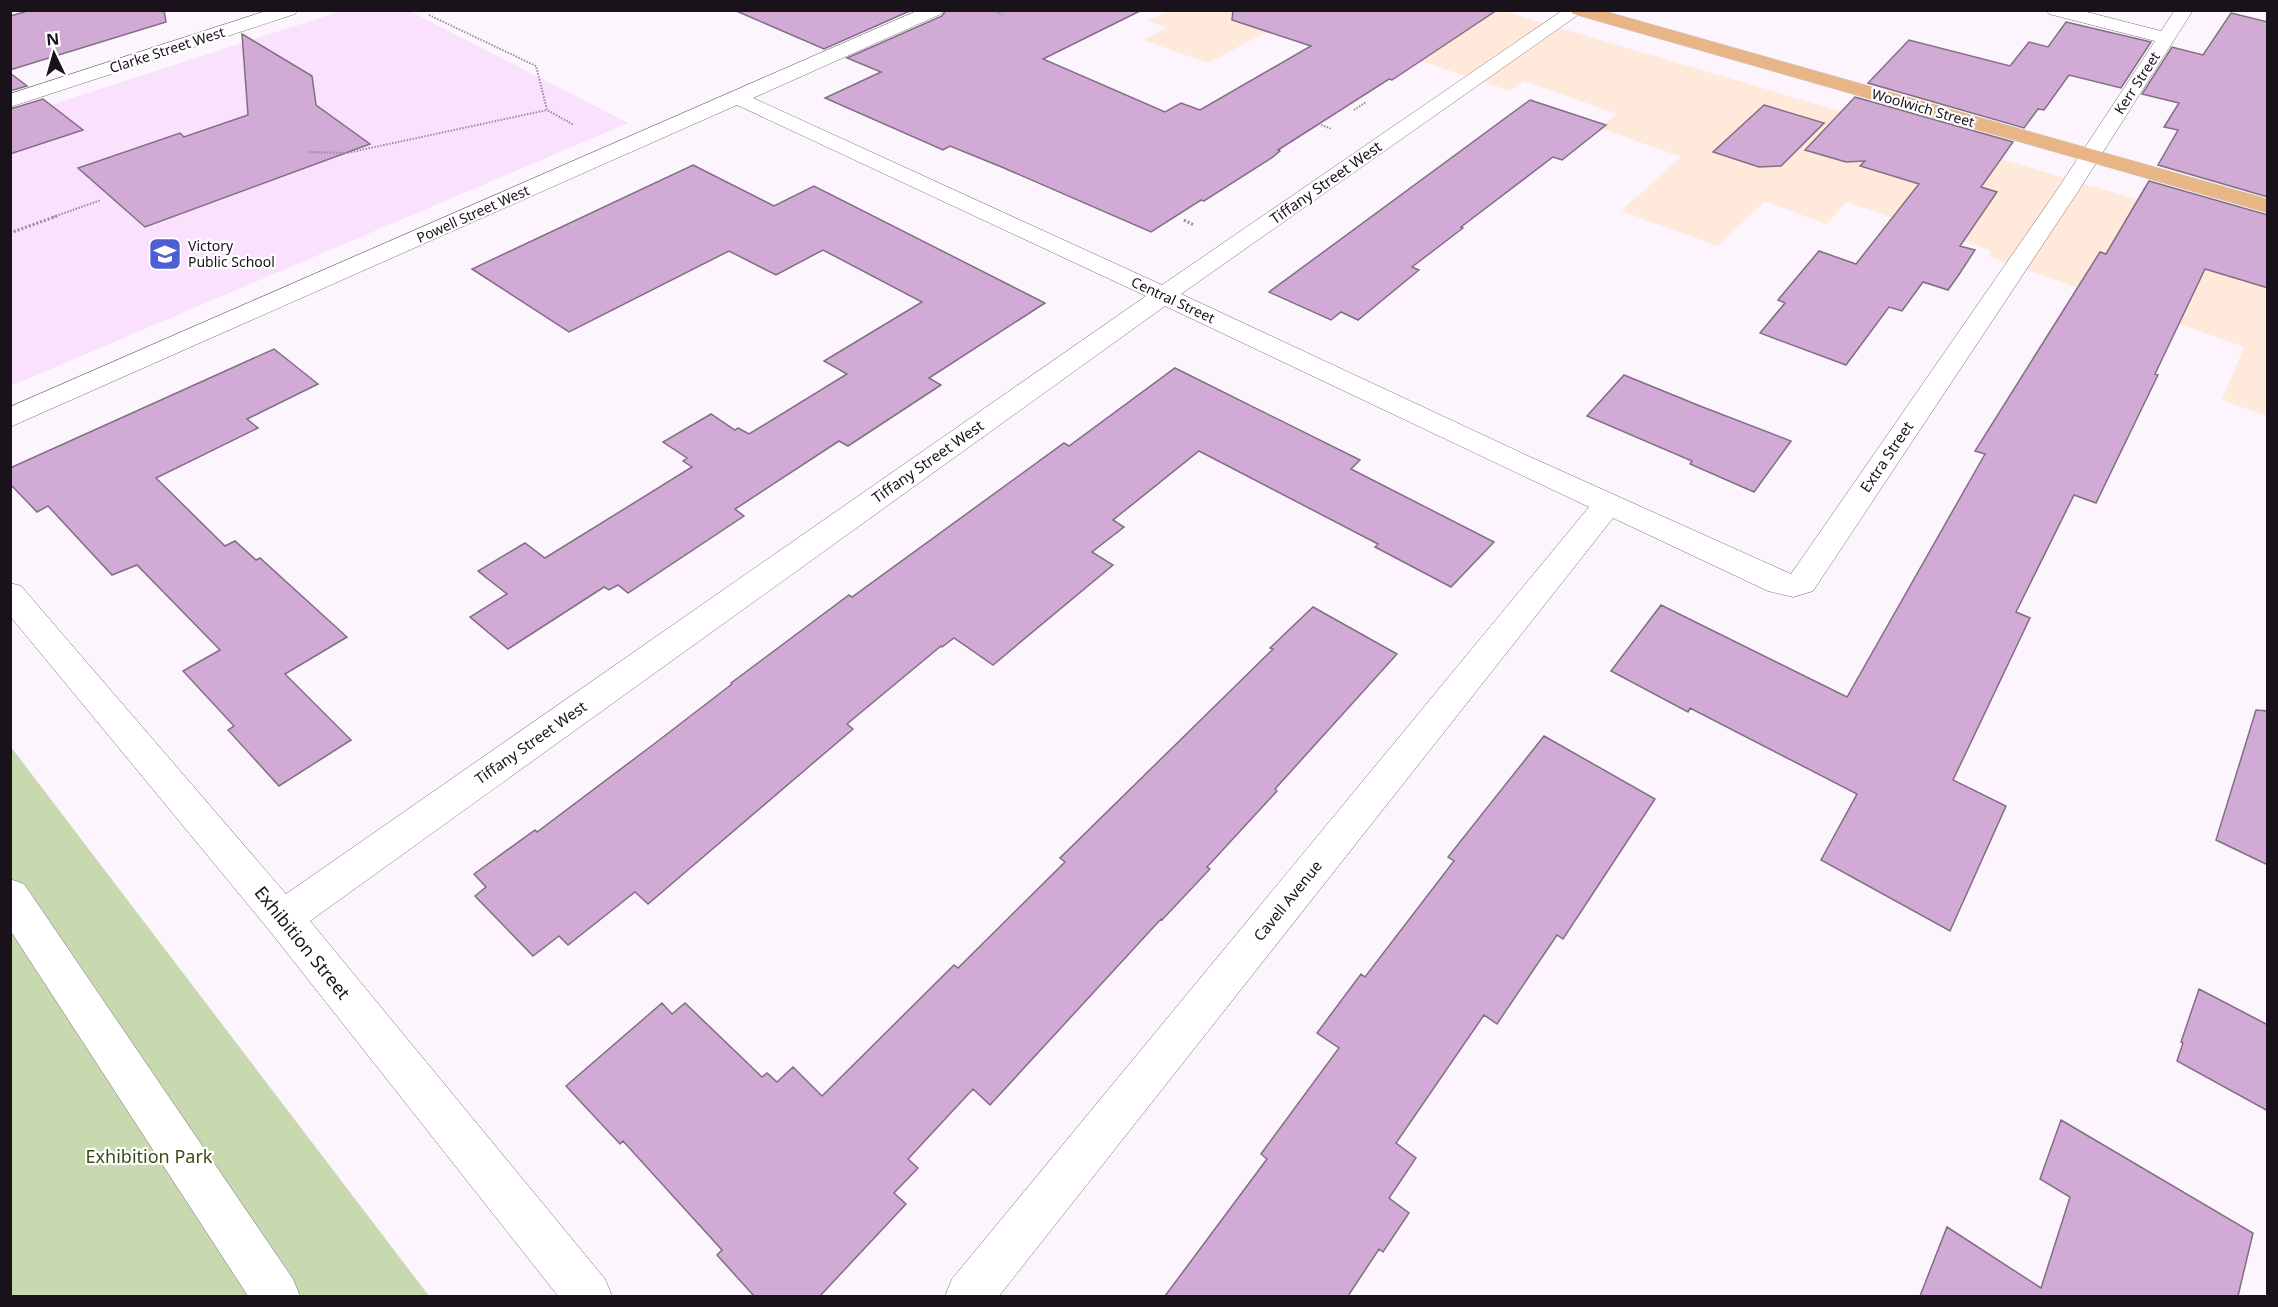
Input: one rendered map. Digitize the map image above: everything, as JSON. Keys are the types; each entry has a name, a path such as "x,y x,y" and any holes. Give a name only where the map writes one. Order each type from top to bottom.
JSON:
{"main road":[{"name":"Woolwich Street","path":"1577,10 2268,206"}],"street":[{"name":"Clarke Street West","path":"10,101 289,10"},
{"name":"Powell Street West","path":"10,418 935,10"},
{"name":"Tiffany Street West","path":"283,918 1164,295 1577,10"},
{"path":"2055,10 2166,38"},
{"name":"Kerr Street","path":"2090,155 2184,10"},
{"name":"Central Street","path":"738,98 1164,295 1607,505"},
{"name":"Extra Street","path":"1607,505 1779,584 1793,586 1802,583 2090,155"},
{"name":"Cavell Avenue","path":"969,1296 1607,505"},
{"name":"Exhibition Street","path":"10,594 283,918 588,1296"},
{"path":"10,896 276,1296"}],"path":[{"path":"993,10 1002,14"},
{"path":"429,15 536,66 547,110"},
{"path":"309,152 347,153 547,110 582,129"},
{"path":"10,233 100,200"}],"shaded area":[{"name":"Victory Public School","path":"408,10 628,123 11,386 10,118 341,11"},
{"path":"1167,11 1503,11 2267,238 2267,416 2222,400 2244,347 1988,256 1991,251 1847,202 1826,224 1765,201 1718,246 1621,211 1681,157 1600,128 1617,114 1524,81 1510,91 1293,18 1208,63 1143,40 1167,28 1148,21"}],"green space":[{"name":"Exhibition Park","path":"11,747 429,1296 11,1296"}],"building":[{"path":"31,10 164,10 166,22 10,70 10,16"},
{"path":"734,10 912,10 824,49"},
{"path":"946,10 1142,10 1043,59 1165,112 1181,103 1200,110 1311,46 1232,20 1233,10 1497,10 1392,80 1389,79 1278,150 1280,151 1273,157 1151,232 1004,168 950,146 943,150 825,98 881,72 847,58 942,16"},
{"path":"2231,13 2268,22 2268,197 2158,165 2178,130 2164,127 2179,103 2142,94 2172,47 2203,55"},
{"path":"2066,22 2151,42 2121,88 2069,75 2044,110 2038,109 2024,128 1868,83 1909,40 2010,66 2029,42 2048,47"},
{"path":"242,34 312,76 316,105 370,144 145,227 78,168 180,133 184,137 248,115"},
{"path":"10,73 27,86 10,91"},
{"path":"1855,97 2013,142 1981,187 1997,192 1960,246 1975,250 1948,290 1923,282 1902,311 1889,307 1846,365 1760,333 1785,303 1778,300 1819,251 1856,264 1919,184 1860,166 1865,161 1846,162 1805,150"},
{"path":"43,99 83,130 10,154 10,109"},
{"path":"1530,100 1606,125 1562,160 1553,157 1461,227 1463,228 1412,267 1419,270 1358,320 1341,312 1331,320 1269,292"},
{"path":"1764,105 1824,123 1781,166 1759,167 1713,152"},
{"path":"693,165 774,206 814,186 1045,303 929,378 941,385 848,446 839,441 735,509 744,516 628,593 618,585 609,590 604,587 508,649 470,617 507,594 478,571 525,543 545,558 692,467 683,461 687,458 663,442 711,414 735,430 738,428 749,434 847,374 824,361 922,302 823,250 776,275 729,251 569,332 472,269"},
{"path":"2149,181 2268,215 2268,288 2205,269 2155,374 2158,375 2096,503 2074,495 2016,612 2030,618 1953,780 2006,806 1950,931 1821,860 1857,794 1690,708 1688,712 1611,671 1661,605 1847,697 1985,454 1975,451 2100,252 2106,254"},
{"path":"274,349 318,384 247,419 258,428 156,478 225,546 235,541 256,560 260,558 347,637 285,674 351,740 279,786 228,730 234,726 183,671 220,650 137,565 112,575 48,506 37,512 10,484 10,468"},
{"path":"1175,368 1360,460 1351,469 1494,542 1451,587 1375,547 1378,544 1199,451 1113,520 1124,527 1092,552 1113,565 993,665 954,638 941,646 847,724 853,729 648,904 635,892 568,945 559,936 533,956 475,896 486,887 474,874 535,830 537,832 849,595 852,597 1064,443 1069,446"},
{"path":"1624,375 1791,441 1754,492 1690,464 1692,461 1587,416"},
{"path":"1313,607 1397,654 1207,867 1210,869 990,1105 973,1089 908,1159 918,1168 894,1193 906,1204 820,1296 754,1296 717,1255 722,1250 623,1141 620,1144 566,1086 662,1003 672,1014 685,1003 762,1077 767,1073 777,1082 793,1067 822,1096 954,965 958,968 1065,862 1060,858"},
{"path":"2256,710 2268,711 2268,865 2216,840"},
{"path":"1544,736 1655,799 1563,939 1557,935 1497,1024 1484,1015 1396,1143 1416,1158 1389,1198 1409,1213 1383,1252 1379,1249 1348,1296 1165,1296 1267,1159 1261,1154 1339,1048 1317,1033 1361,974 1365,977 1454,861 1448,857"},
{"path":"2199,989 2268,1025 2268,1111 2177,1061"},
{"path":"2061,1120 2253,1233 2238,1296 1920,1296 1947,1227 2041,1288 2070,1197 2040,1179"}],"place":[{"name":"Victory Public School","path":"165,254"}]}
